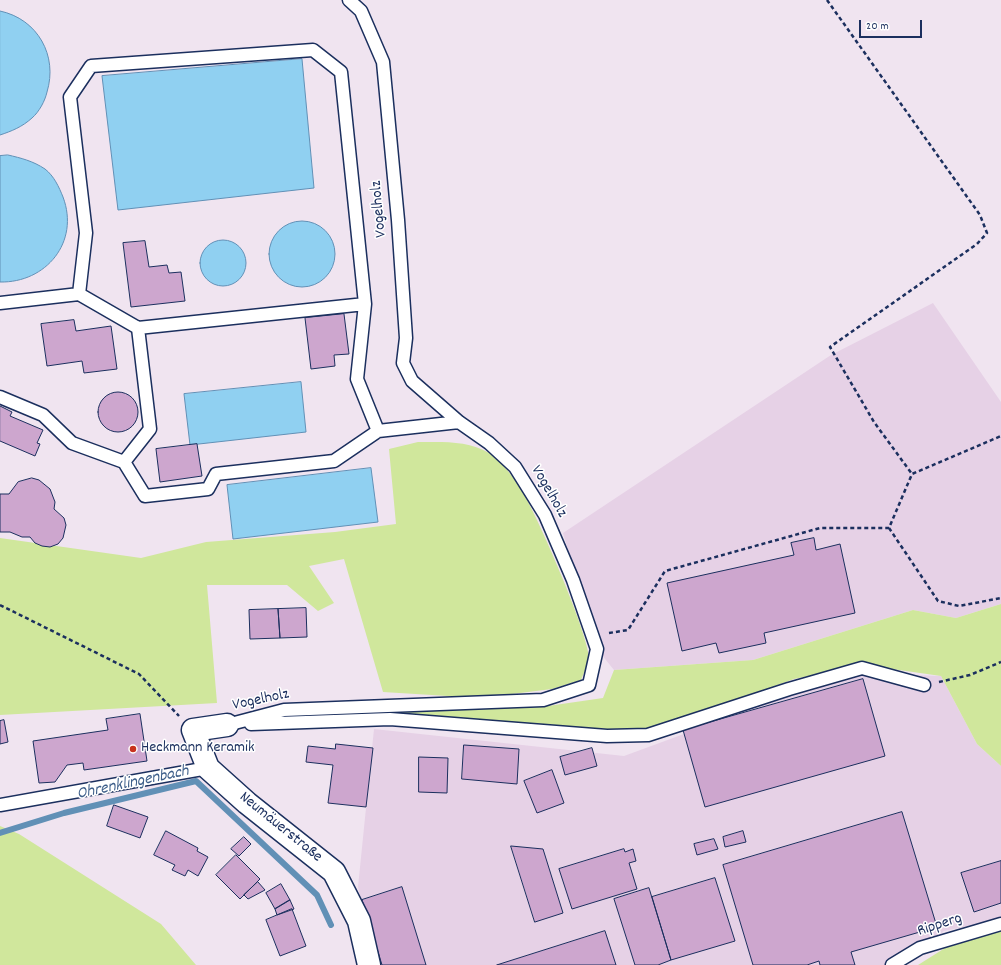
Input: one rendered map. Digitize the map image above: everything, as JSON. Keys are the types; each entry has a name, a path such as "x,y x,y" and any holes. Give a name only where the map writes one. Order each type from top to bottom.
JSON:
{"street":[{"path":"193,730 227,725"},
{"name":"Neumäuerstraße","path":"193,730 208,768 248,803 334,872 359,921 369,965"}],"lane":[{"name":"Vogelholz","path":"227,725 284,710 543,700 589,685 597,649 573,580 545,515 515,467 489,443 459,422 412,381 404,363 406,338 399,236 383,62 361,11 349,0"},
{"path":"79,294 86,233 70,97 91,66 313,50 341,72 365,304 357,379 378,431"},
{"path":"0,303 79,294 138,328 365,304"},
{"path":"124,462 150,429 138,328"},
{"path":"0,397 43,415 72,443 124,462 146,496 208,489 216,474 334,461 378,431 459,422"},
{"path":"227,725 390,719 607,736 648,735 789,689 862,668 924,685"},
{"path":"0,805 208,768"},
{"name":"Ripperg","path":"892,965 920,948 1001,924"}],"path":[{"path":"827,0 980,215 987,233 977,244 830,347 874,422 912,474"},
{"path":"889,528 912,474 1001,436"},
{"path":"592,636 628,630 665,572 820,528 889,528"},
{"path":"889,528 938,601 959,606 1001,598"},
{"path":"0,605 139,674 193,730"},
{"path":"924,685 970,675 1001,662"}],"shaded area":[{"path":"933,303 1001,402 1001,604 956,618 913,610 753,660 614,670 597,649 563,533 831,355"},
{"path":"850,673 941,676 977,744 1001,766 1001,919 944,931 897,965 374,965 358,887 374,729 624,756"}],"green space":[{"path":"418,442 463,444 481,449 497,459 518,484 548,543 581,626 589,660 581,680 552,689 480,698 383,692 344,559 309,566 334,603 318,611 287,585 207,585 217,703 0,715 0,538 141,558 206,542 335,532 396,524 389,449"},
{"path":"1001,604 1001,766 977,744 941,676 864,665 794,679 720,706 644,729 582,734 505,734 308,714 541,707 603,698 614,670 753,660 913,610 956,618"},
{"path":"0,826 19,834 161,924 196,965 0,965"},
{"path":"1001,931 1001,965 918,965 945,948"}],"water":[{"path":"0,11 13,15 25,22 42,41 50,65 50,79 45,99 35,116 21,126 0,135"},
{"path":"302,59 314,188 118,210 102,76"},
{"path":"8,155 36,164 45,169 54,178 63,197 67,214 67,229 63,244 55,257 45,267 32,275 17,280 0,282 0,156"},
{"path":"302,221 315,224 325,231 332,241 335,254 332,267 325,277 315,284 302,287 289,284 279,277 272,267 269,254 272,241 279,231 289,224"},
{"path":"228,240 232,241 242,250 245,254 245,272 236,282 228,286 218,286 210,282 201,272 200,258 204,250 214,241"},
{"path":"301,382 306,432 190,445 184,394"},
{"path":"371,468 378,522 233,539 227,485"}],"building":[{"path":"145,241 149,267 167,265 169,273 181,272 185,301 131,307 123,243"},
{"path":"344,314 349,354 334,355 335,366 311,369 305,318"},
{"path":"74,320 76,331 111,326 117,369 84,373 82,361 47,366 41,324"},
{"path":"118,392 126,394 132,398 136,404 138,412 136,420 132,426 126,430 118,432 110,430 104,426 100,420 98,412 100,404 104,398 110,394"},
{"path":"0,406 12,412 10,416 43,430 37,443 40,444 35,456 0,441"},
{"path":"197,444 202,476 160,482 156,449"},
{"path":"32,478 39,480 50,489 55,502 54,509 64,518 66,525 63,538 58,544 50,547 35,543 30,537 22,537 10,532 0,532 0,494 9,494 18,482"},
{"path":"814,538 816,550 840,544 855,613 764,633 766,643 719,653 716,643 682,651 667,583 794,555 791,543"},
{"path":"306,608 307,637 280,638 278,609"},
{"path":"278,609 280,638 250,639 249,610"},
{"path":"863,679 885,756 705,807 683,730"},
{"path":"140,714 147,761 84,770 83,763 67,765 55,782 39,783 33,741 108,730 106,719"},
{"path":"4,720 8,742 0,744 0,721"},
{"path":"336,744 373,748 366,807 328,803 333,765 306,762 308,746 335,749"},
{"path":"464,745 519,749 517,784 462,779"},
{"path":"592,748 597,766 565,775 560,757"},
{"path":"419,757 448,758 447,793 419,792"},
{"path":"552,770 564,803 537,813 524,781"},
{"path":"114,805 148,817 140,838 107,826"},
{"path":"902,812 937,927 851,952 855,965 820,965 819,961 807,965 753,965 723,865"},
{"path":"166,831 198,848 197,851 208,857 198,876 188,870 185,876 172,870 175,865 154,855"},
{"path":"743,831 746,842 725,847 723,837"},
{"path":"244,837 251,844 239,856 231,849"},
{"path":"714,839 718,849 697,855 694,844"},
{"path":"511,846 543,849 563,913 535,922"},
{"path":"624,849 625,852 633,849 636,861 629,863 637,889 572,909 559,869"},
{"path":"236,855 260,879 240,899 216,875"},
{"path":"1001,861 1001,903 974,912 961,873"},
{"path":"715,878 735,941 671,960 652,897"},
{"path":"258,882 265,890 248,899 244,895"},
{"path":"281,884 290,900 275,909 266,893"},
{"path":"402,887 426,965 382,965 362,900"},
{"path":"649,888 671,960 658,965 635,965 614,899"},
{"path":"290,900 294,909 277,915 275,909"},
{"path":"292,909 306,946 280,956 266,920"},
{"path":"605,931 616,965 497,965"}],"waterway":[{"name":"Ohrenklingenbach","path":"0,833 64,813 196,781 317,895 331,925"}],"place":[{"name":"Heckmann Keramik","path":"133,749"}]}
